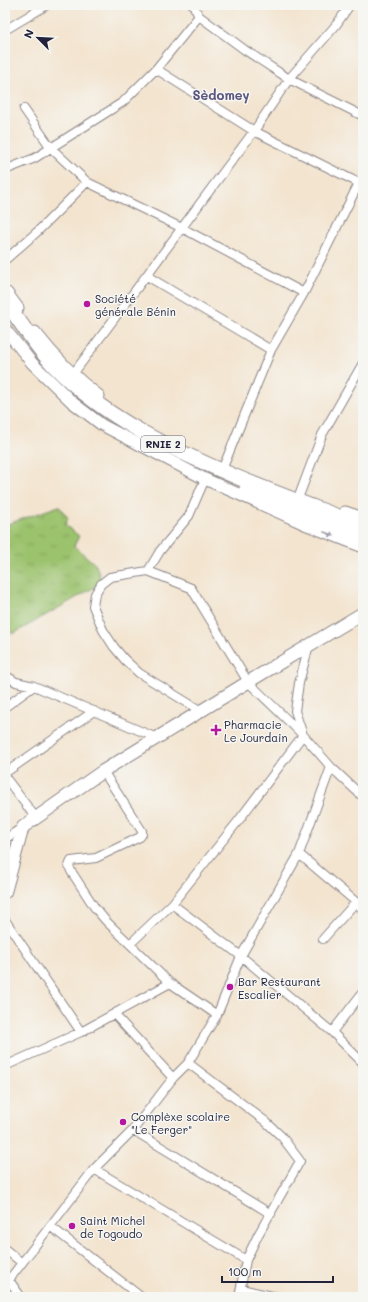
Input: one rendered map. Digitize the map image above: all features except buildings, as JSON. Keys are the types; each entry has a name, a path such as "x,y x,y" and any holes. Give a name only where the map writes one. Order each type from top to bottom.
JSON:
{"highway":[{"name":"RNIE 2","path":"6,295 36,344 54,366 79,390 108,412 143,433 213,467 363,526"},
{"name":"RNIE 2","path":"5,316 41,362 77,397 109,421 143,440 269,501 363,537"}],"main road":[{"path":"5,892 23,827 103,771 363,613"}],"street":[{"path":"5,30 47,5"},
{"path":"193,5 199,16 245,50 289,79 363,116"},
{"path":"73,374 254,131 289,79 336,25 350,5"},
{"path":"5,170 35,158 123,102 156,69 199,16"},
{"path":"156,69 254,131 361,182 304,293 271,350 224,465"},
{"path":"24,109 51,148 87,182 182,228 304,293"},
{"path":"5,260 37,232 87,182"},
{"path":"147,276 271,350"},
{"path":"6,295 44,343 73,374 118,411 158,435 224,465 299,496 363,518"},
{"path":"5,329 32,363 72,402 102,425 136,445 205,479 307,525 363,547"},
{"path":"299,496 322,435 363,363"},
{"path":"148,571 160,551 189,516 205,479"},
{"path":"201,711 139,673 114,647 103,630 93,606 94,594 101,584 110,577 148,571 191,588 248,682 303,735 331,767 363,797"},
{"path":"303,735 295,711 299,682 309,645"},
{"path":"5,676 16,682 34,686 94,710 158,738"},
{"path":"5,707 34,686"},
{"path":"5,773 94,710"},
{"path":"130,944 172,904 239,820 303,735"},
{"path":"21,1297 7,1282 94,1169 133,1130 173,1078 188,1063 217,1016 241,956 299,854 331,767"},
{"path":"103,771 142,831 142,834 140,837 96,858 72,861 69,866 70,871 95,908 106,921 170,983 217,1016"},
{"path":"5,777 36,818"},
{"path":"5,839 23,827"},
{"path":"299,854 356,902 363,910"},
{"path":"323,939 356,902"},
{"path":"172,904 241,956 332,1032 363,1063"},
{"path":"5,920 81,1032"},
{"path":"5,1066 81,1032 170,983"},
{"path":"332,1032 363,992"},
{"path":"114,1014 173,1078"},
{"path":"188,1063 265,1120 282,1137 300,1161 258,1235 246,1260 240,1293 277,1297"},
{"path":"133,1130 271,1214"},
{"path":"94,1169 246,1260"},
{"path":"50,1226 136,1296"},
{"path":"5,1249 22,1263"}],"green space":[{"path":"59,506 68,518 65,525 79,536 74,546 96,565 102,583 13,634 5,628 5,525"}],"place":[{"name":"Société générale Bénin","path":"87,304"},
{"name":"Pharmacie Le Jourdain","path":"216,730"},
{"name":"Bar Restaurant Escalier","path":"230,987"},
{"name":"Complèxe scolaire \"Le Ferger\"","path":"123,1122"},
{"name":"Saint Michel de Togoudo","path":"72,1226"}],"district":[{"name":"Sèdomey","path":"221,94"}]}
